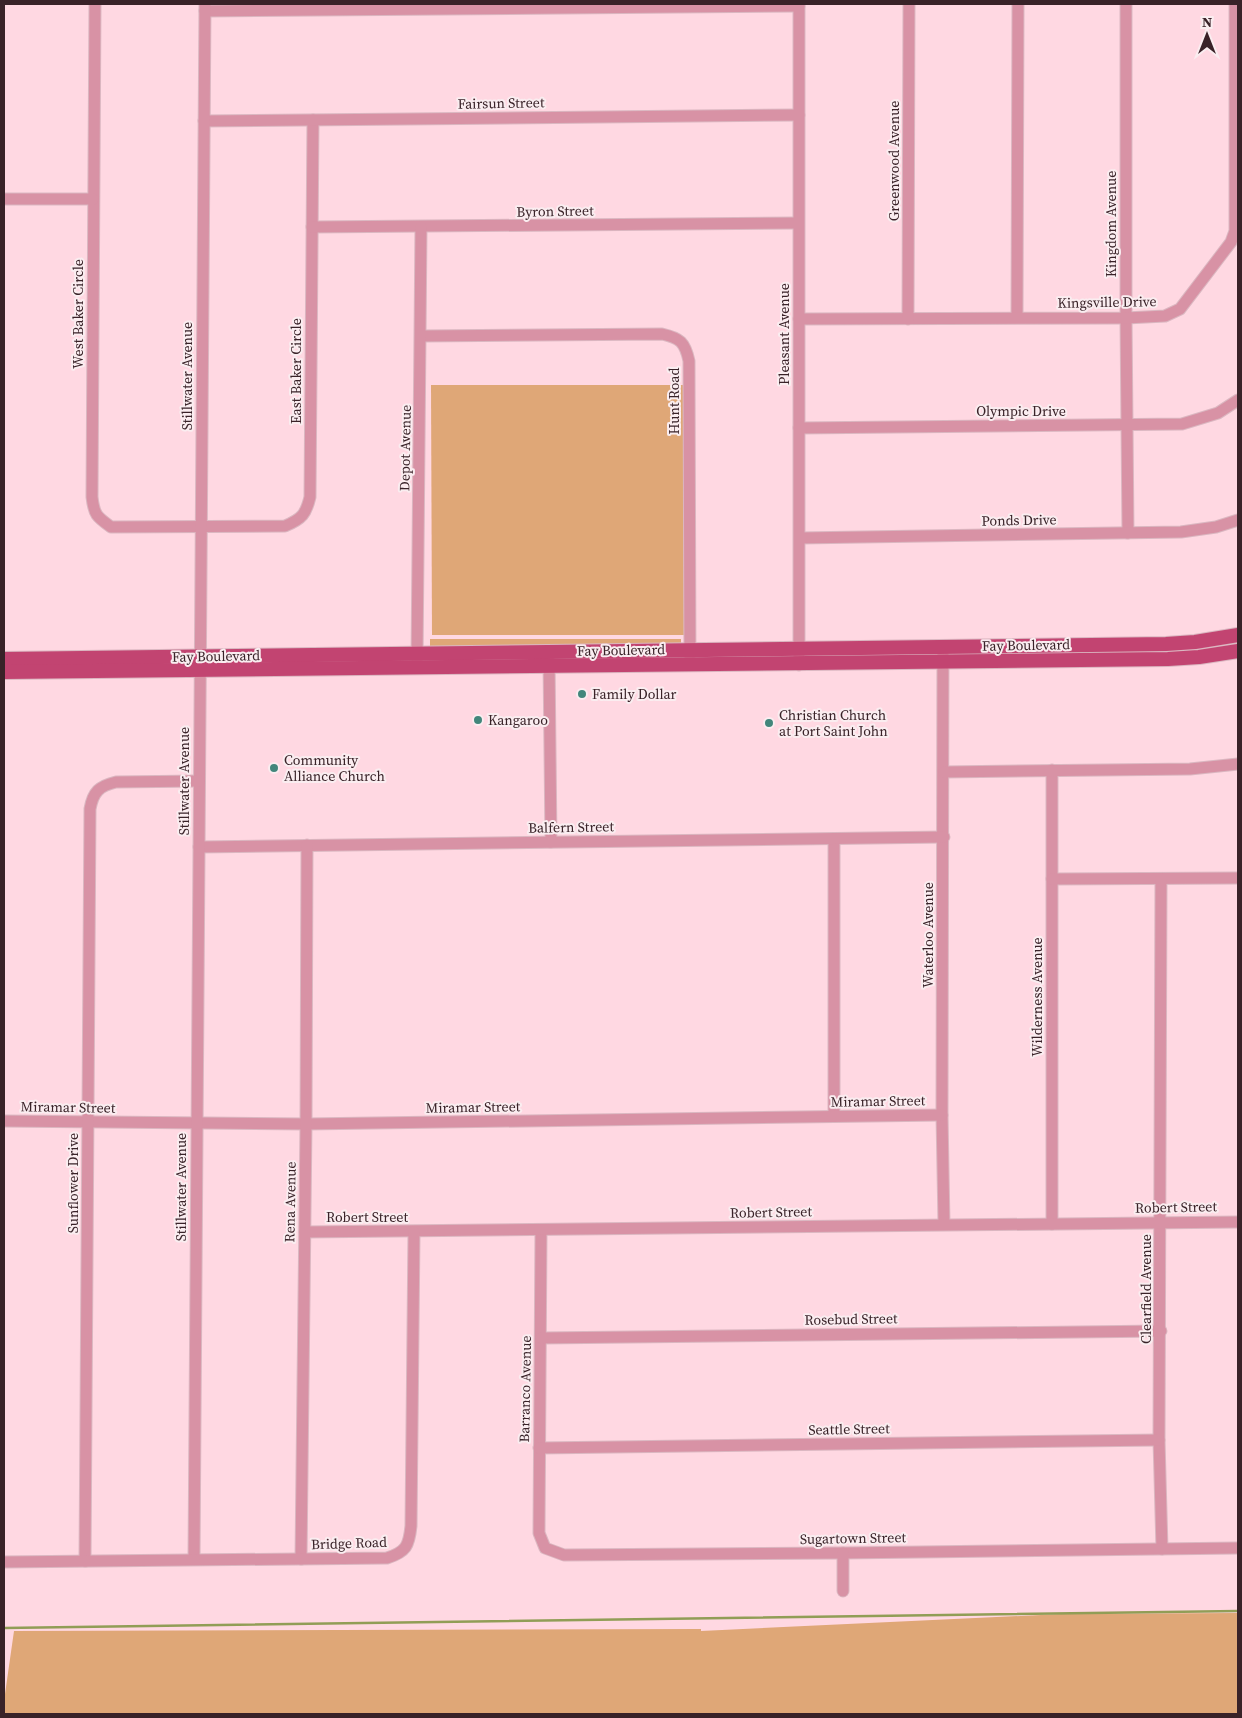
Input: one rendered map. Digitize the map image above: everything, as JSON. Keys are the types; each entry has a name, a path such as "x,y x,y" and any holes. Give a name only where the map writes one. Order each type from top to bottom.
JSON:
{"main road":[{"name":"Fay Boulevard","path":"4,659 1131,644 1195,642 1238,635"},
{"name":"Fay Boulevard","path":"4,672 1131,660 1199,657 1238,651"}],"street":[{"name":"West Baker Circle","path":"95,4 93,510 98,518 111,527 201,526"},
{"name":"Greenwood Avenue","path":"908,319 909,4"},
{"path":"1017,317 1018,4"},
{"name":"Kingdom Avenue","path":"1126,4 1128,533"},
{"name":"Kingsville Drive","path":"799,320 1017,317 1126,318 1165,316 1180,308 1231,242 1235,232 1235,4"},
{"path":"205,7 799,5"},
{"name":"Pleasant Avenue","path":"799,5 799,665"},
{"name":"Stillwater Avenue","path":"194,1560 205,7"},
{"name":"Fairsun Street","path":"204,120 799,115"},
{"name":"East Baker Circle","path":"201,526 285,526 298,521 307,511 310,497 313,120"},
{"path":"4,199 93,199"},
{"name":"Byron Street","path":"312,227 798,223"},
{"name":"Depot Avenue","path":"417,668 421,227"},
{"name":"Hunt Road","path":"421,336 662,334 673,336 681,341 687,349 689,361 690,665"},
{"name":"Olympic Drive","path":"799,428 1182,424 1218,413 1238,400"},
{"name":"Ponds Drive","path":"800,538 1181,532 1216,527 1238,520"},
{"path":"1131,644 1131,660"},
{"name":"Waterloo Avenue","path":"943,646 942,1115 944,1224"},
{"path":"549,651 550,842"},
{"path":"944,772 1190,769 1238,764"},
{"name":"Wilderness Avenue","path":"1052,770 1052,1224"},
{"name":"Sunflower Drive","path":"85,1561 90,809 92,798 98,788 116,782 199,781"},
{"name":"Balfern Street","path":"198,847 944,837"},
{"path":"834,839 834,1116"},
{"name":"Rena Avenue","path":"301,1559 307,845"},
{"path":"1052,878 1238,878"},
{"name":"Clearfield Avenue","path":"1160,879 1160,1440 1162,1549"},
{"name":"Miramar Street","path":"4,1121 306,1124 942,1115"},
{"name":"Robert Street","path":"305,1232 1238,1222"},
{"name":"Barranco Avenue","path":"541,1230 539,1533 545,1548"},
{"name":"Bridge Road","path":"4,1562 387,1558 398,1555 405,1549 410,1539 414,1232"},
{"name":"Rosebud Street","path":"541,1338 1161,1331"},
{"name":"Seattle Street","path":"540,1448 1160,1440"},
{"name":"Sugartown Street","path":"545,1548 564,1554 1238,1548"},
{"path":"843,1553 843,1591"}],"shaded area":[{"path":"431,385 683,385 684,635 432,635"},
{"path":"430,639 681,639 681,645 430,647"},
{"path":"1238,1613 1238,1714 4,1714 4,1701 14,1631 701,1629 701,1631 1061,1614"}],"waterway":[{"path":"4,1628 1238,1611"}],"place":[{"name":"Family Dollar","path":"582,694"},
{"name":"Kangaroo","path":"478,720"},
{"name":"Christian Church at Port Saint John","path":"769,723"},
{"name":"Community Alliance Church","path":"274,768"}]}
